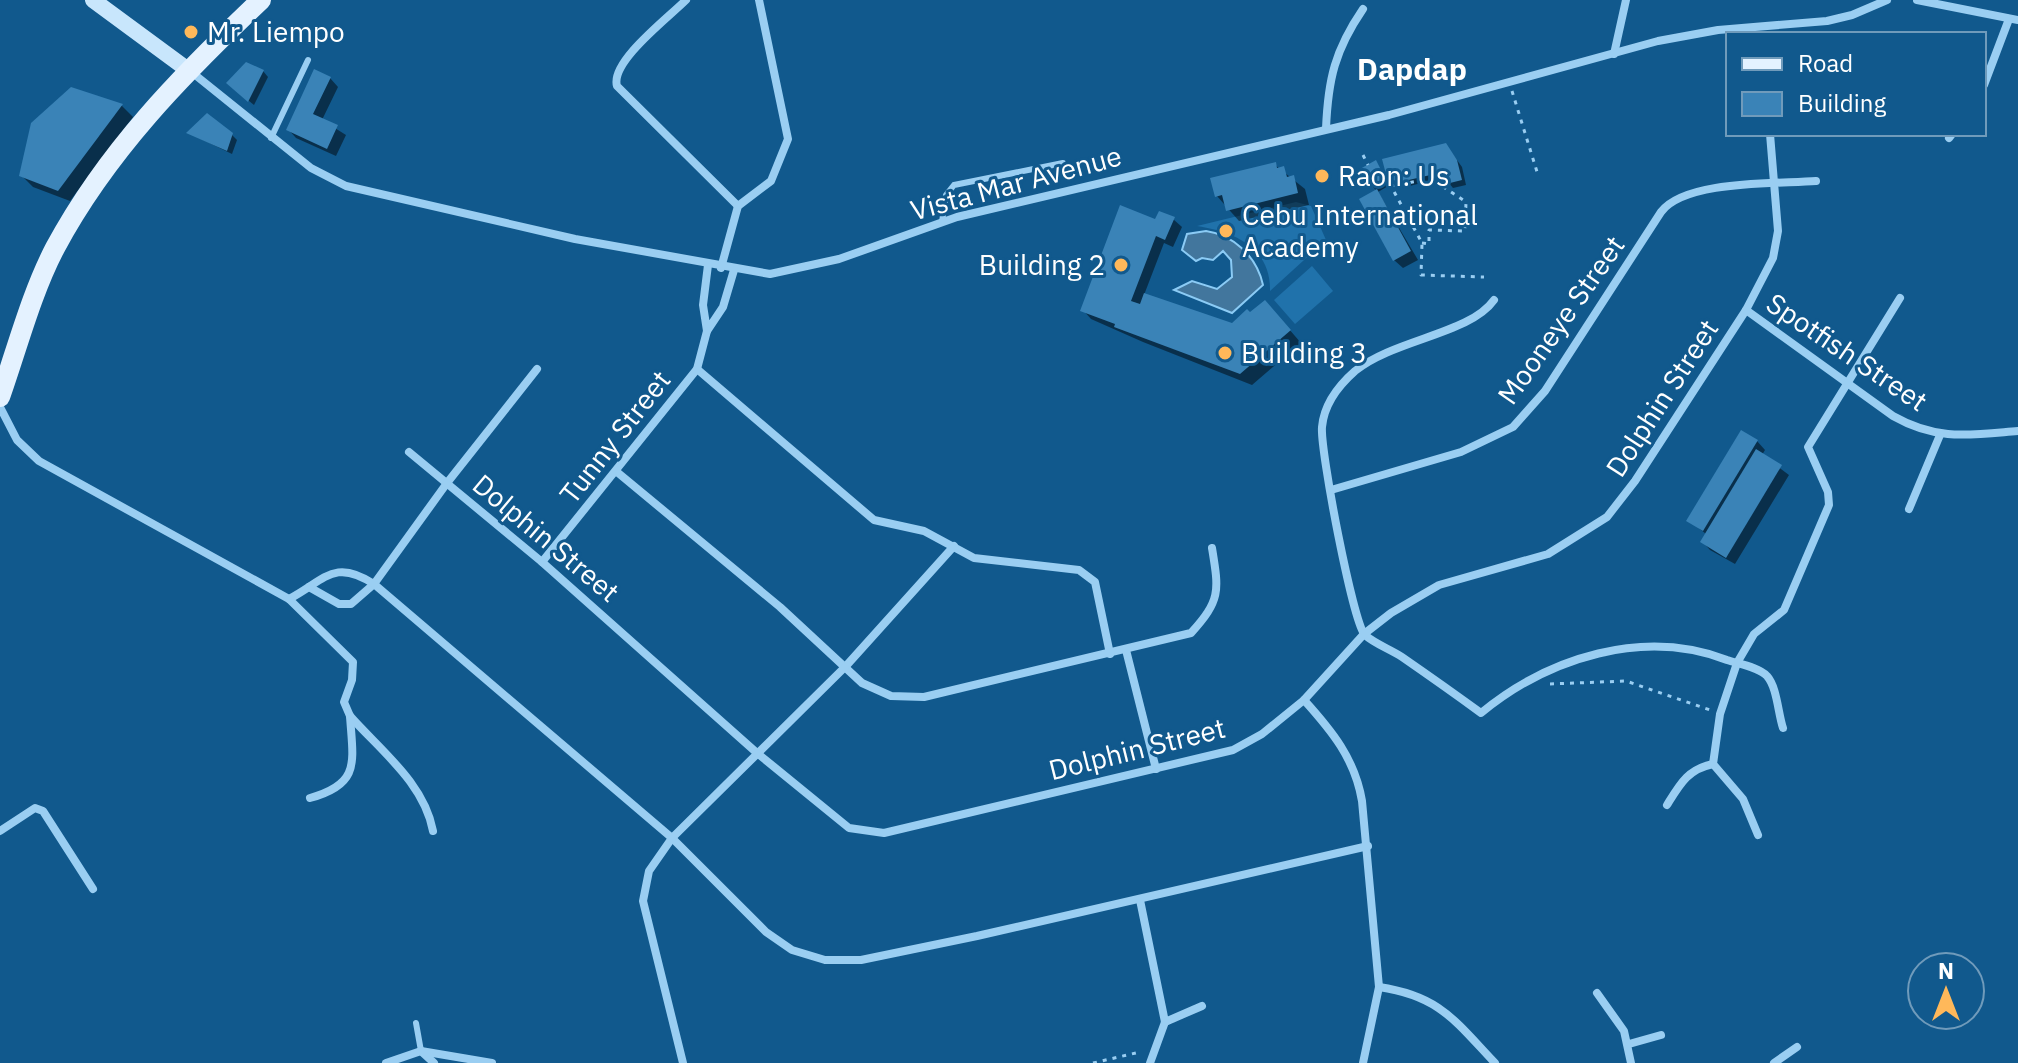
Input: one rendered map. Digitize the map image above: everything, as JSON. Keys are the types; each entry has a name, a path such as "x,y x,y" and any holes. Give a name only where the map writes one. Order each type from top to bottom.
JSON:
{"main road":[{"path":"0,397 5,368 54,251 86,195 116,151 188,70 261,0"}],"street":[{"path":"93,0 188,70"},
{"path":"686,0 621,63 615,79 617,86 738,206"},
{"path":"721,268 738,206 771,181 788,139 759,0"},
{"path":"1614,54 1626,0"},
{"name":"Vista Mar Avenue","path":"1749,31 1839,18 1887,0"},
{"path":"1917,0 1945,3 2013,19 1986,80"},
{"path":"1326,129 1334,61 1343,38 1363,9"},
{"name":"Vista Mar Avenue","path":"188,70 322,175 376,195 721,268 770,274 859,253 942,222 1510,84 1679,36 1726,33"},
{"name":"Dolphin Street","path":"409,452 542,562 757,753 849,828 884,833 1240,747 1304,700 1364,634 1391,613 1439,585 1548,554 1607,517 1635,481 1746,310 1777,246 1770,136"},
{"name":"Mooneye Street","path":"1331,490 1461,452 1513,427 1545,391 1667,203 1701,190 1816,181"},
{"name":"Tunny Street","path":"707,331 703,305 708,265"},
{"name":"Tunny Street","path":"542,562 697,369 707,331 723,307 734,270"},
{"path":"1758,835 1743,799 1713,764 1720,714 1737,663 1754,634 1784,610 1829,505 1828,492 1808,447 1900,298"},
{"path":"1494,300 1487,309 1465,323 1381,354 1341,385 1328,404 1322,428 1331,490 1353,602 1364,634 1481,713 1505,693 1527,685 1570,661 1612,647 1697,648 1764,673 1773,684 1783,728"},
{"name":"Spotfish Street","path":"1746,310 1906,423 1940,435 2018,431"},
{"path":"309,587 339,604 351,604 374,584 447,483 537,369"},
{"path":"697,369 874,520 924,531 974,558 1079,570 1095,582 1110,654"},
{"path":"0,407 17,440 39,461 289,599 353,662 352,680 344,702 350,716 415,787 429,812 433,831"},
{"path":"1909,509 1940,435"},
{"path":"617,472 846,666 862,683 891,696 924,697 1191,633 1213,608 1217,581 1212,548"},
{"path":"683,1063 643,901 649,871 672,838 846,666 954,546"},
{"path":"289,599 332,572 346,570 374,584 672,838 766,932 792,950 825,960 861,960 1140,900 1368,846"},
{"path":"1126,650 1156,769"},
{"path":"1304,700 1345,749 1353,766 1368,846 1379,987 1363,1063"},
{"path":"310,798 345,783 352,771 350,716"},
{"path":"1667,805 1682,780 1696,768 1713,764"},
{"path":"0,831 26,811 35,808 43,811 93,889"},
{"path":"1140,900 1165,1022 1150,1063"},
{"path":"1379,987 1407,991 1437,1005 1495,1063"},
{"path":"1597,993 1615,1016 1629,1044 1631,1063"},
{"path":"1165,1022 1202,1006"},
{"path":"1629,1044 1661,1035"},
{"path":"1774,1063 1797,1047"},
{"path":"421,1051 434,1063"},
{"path":"386,1063 421,1051 492,1063"}],"lane":[{"path":"271,138 308,60"},
{"path":"942,222 946,195 954,185 1063,163"},
{"path":"416,1023 421,1051"}],"path":[{"path":"1510,84 1538,175"},
{"path":"1363,155 1368,165"},
{"path":"1379,184 1391,186 1439,177 1442,186 1466,202 1465,231 1429,230 1429,244 1422,243"},
{"path":"1391,186 1422,243 1421,275 1484,277"},
{"path":"1527,685 1626,681 1720,714"},
{"path":"1093,1063 1156,1049"}],"shaded area":[{"path":"1296,202 1311,206 1326,240 1270,291 1264,263 1248,244 1224,232 1197,226"},
{"path":"1206,231 1235,242 1250,257 1260,275 1263,285 1232,313 1174,290 1192,281 1217,289 1232,277 1231,260 1223,251 1213,260 1202,258 1196,261 1182,250 1187,234"},
{"path":"1312,266 1333,291 1295,324 1274,300"}],"building":[{"path":"246,62 264,70 248,102 226,83"},
{"path":"314,69 331,77 313,114 338,125 327,149 286,130"},
{"path":"71,87 123,104 58,191 19,176 31,123"},
{"path":"207,113 233,133 227,151 186,133"},
{"path":"1446,143 1457,160 1462,180 1446,184 1439,173 1400,182 1387,178 1382,159"},
{"path":"1376,160 1386,180 1371,188 1360,169"},
{"path":"1276,162 1277,168 1284,166 1287,177 1294,175 1298,193 1226,211 1222,195 1215,197 1210,178"},
{"path":"1377,189 1411,251 1393,261 1359,199"},
{"path":"1120,205 1155,219 1159,211 1175,217 1165,240 1156,236 1131,301 1140,304 1144,293 1232,323 1247,309 1250,312 1265,300 1291,330 1240,374 1114,327 1115,324 1080,311"},
{"path":"1741,430 1758,440 1703,531 1686,521"},
{"path":"1756,449 1782,465 1726,558 1700,542"}],"place":[{"name":"Mr. Liempo","path":"191,32"},
{"name":"Raon: Us","path":"1322,176"},
{"name":"Cebu International Academy","path":"1226,231"},
{"name":"Building 2","path":"1121,265"},
{"name":"Building 3","path":"1225,353"}],"district":[{"name":"Dapdap","path":"1412,70"}]}
